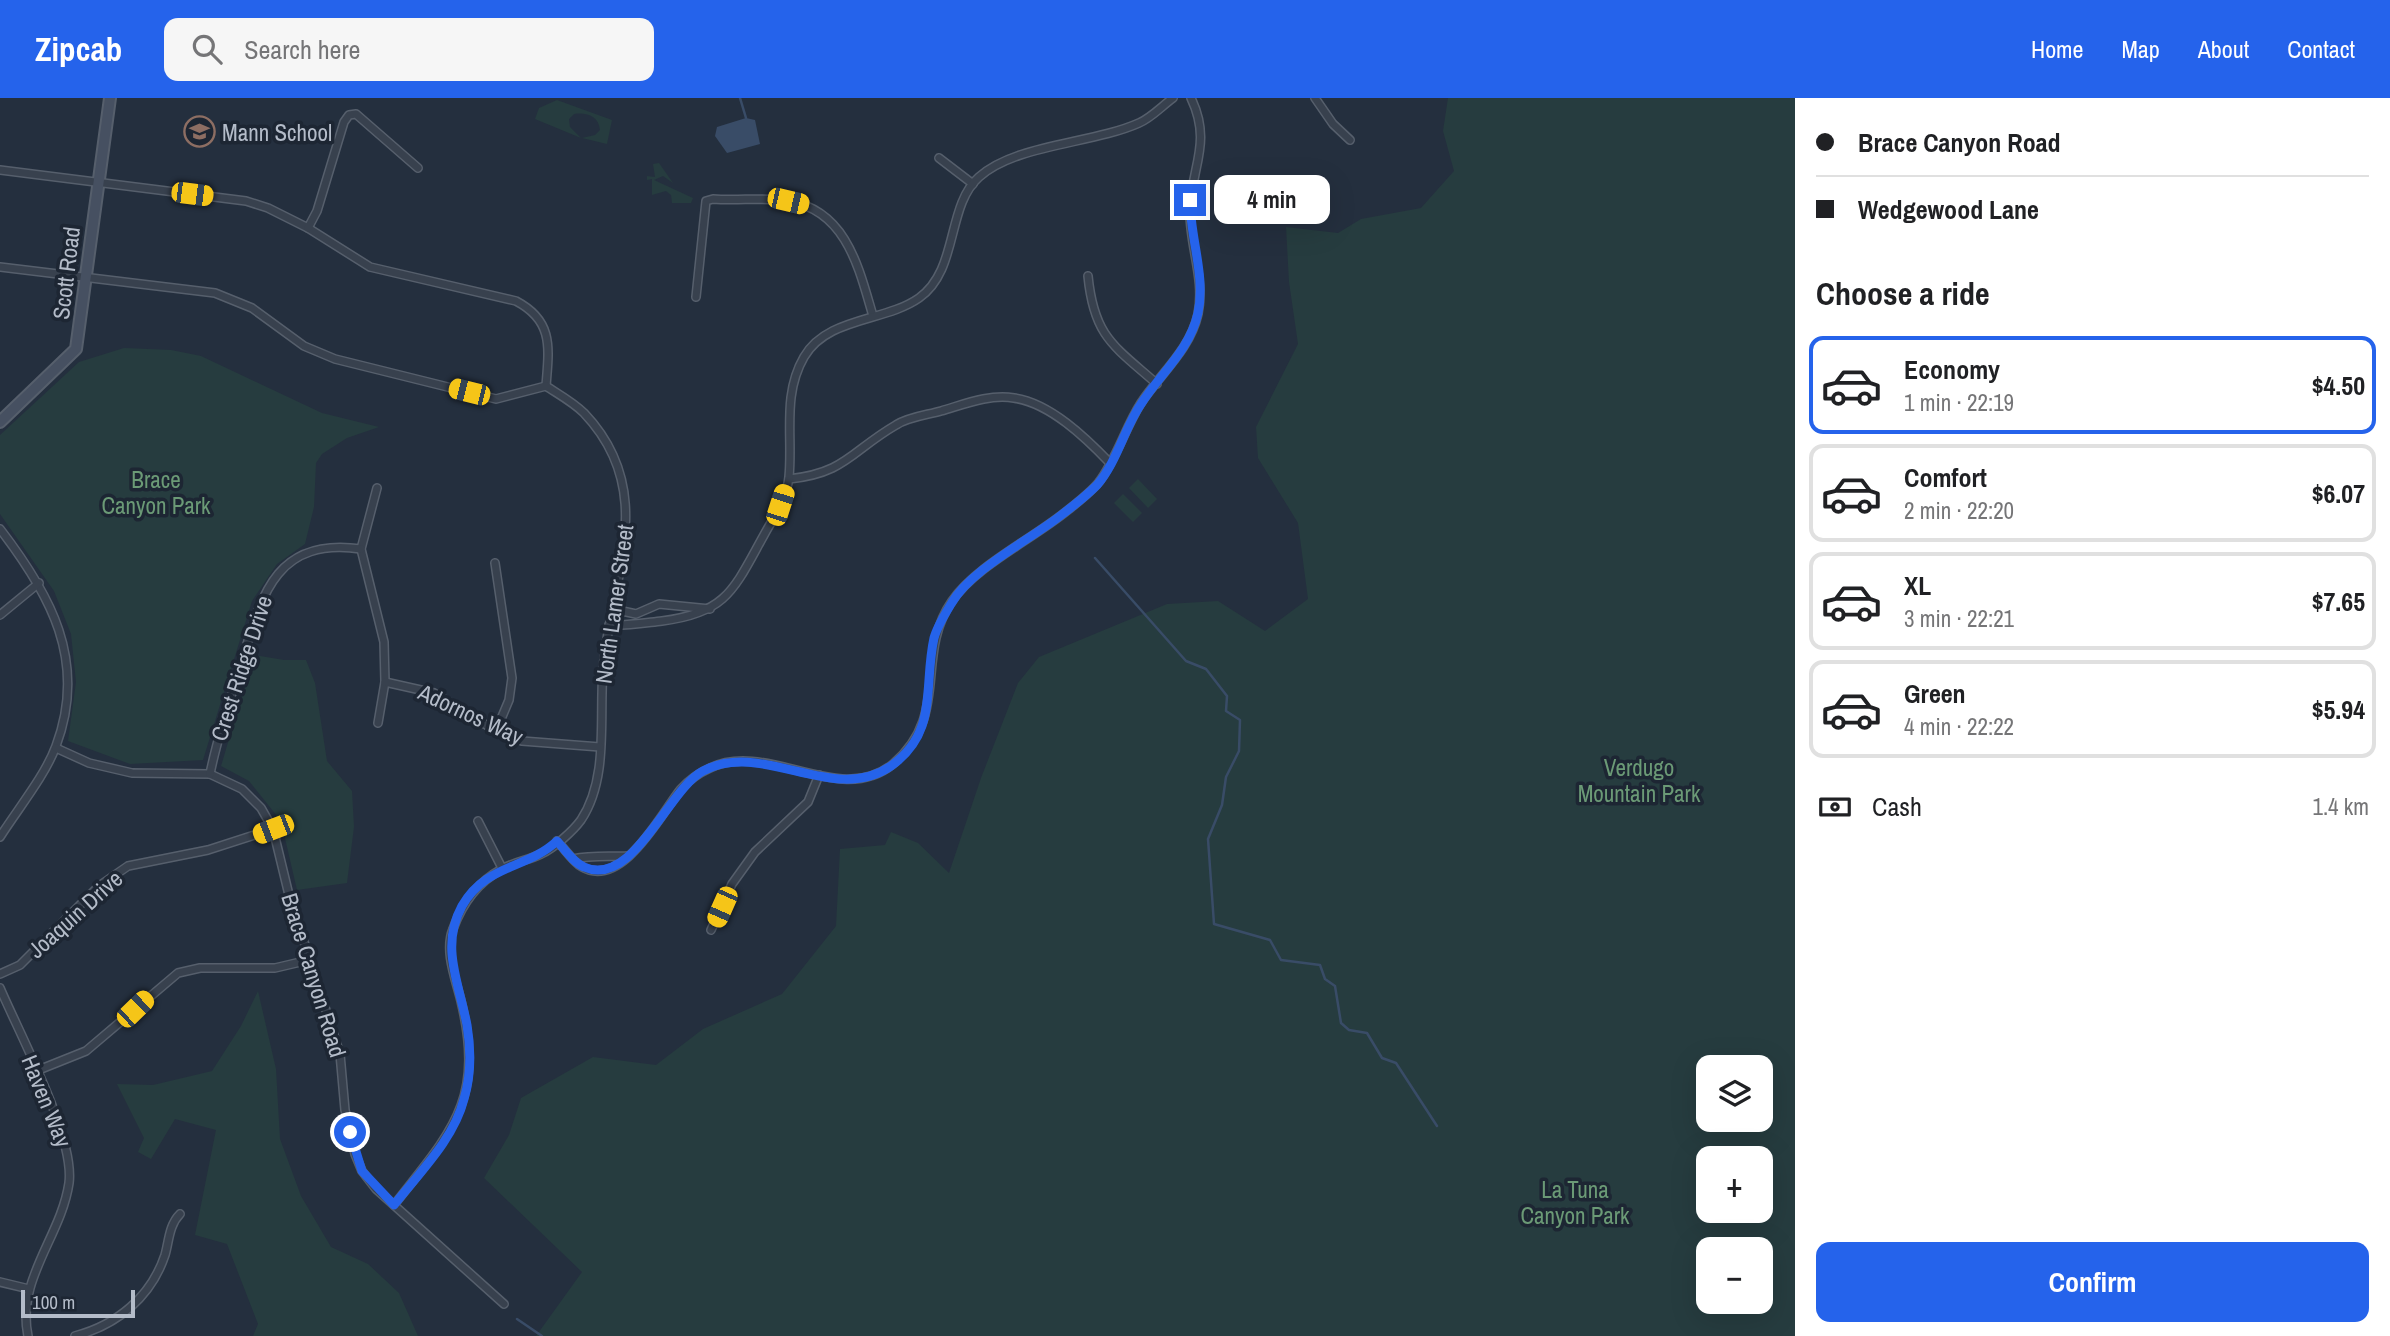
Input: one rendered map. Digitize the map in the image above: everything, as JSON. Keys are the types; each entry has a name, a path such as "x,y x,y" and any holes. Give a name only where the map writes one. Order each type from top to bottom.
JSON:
{"street":[{"name":"Scott Road","path":"0,422 76,349 110,98"},
{"path":"609,625 686,618 712,609 726,597 780,505 789,479 788,413 792,384 804,355 829,333 920,298 939,276 973,184 993,166 1014,157 1076,143 1141,123 1173,98"},
{"path":"557,841 582,867 598,871 621,863 654,830 681,789 700,772 723,761 751,760 819,775 859,780 890,766 914,744 927,715 934,637 952,601 981,570 1024,544 1098,484 1141,403 1192,332 1201,292 1190,209 1203,136 1191,98"},
{"path":"1315,98 1333,124 1350,140"},
{"path":"308,228 317,211 344,122 349,115 356,114 418,168"},
{"path":"939,158 973,184"},
{"path":"0,170 246,201 268,208 308,228 370,267 516,301 536,313 548,342 545,386 496,399 335,359 304,346 252,308 215,293 0,267"},
{"path":"696,297 705,204 713,199 781,200 806,205 820,213 848,241 873,316"},
{"path":"1088,276 1091,304 1098,326 1110,343 1157,384"},
{"name":"North Lamer Street","path":"394,1205 454,1128 464,1099 470,1049 451,957 451,932 463,905 478,887 502,868 544,853 571,831 587,810 595,790 600,747 603,669 626,543 621,479 614,460 583,412 545,386"},
{"path":"789,479 818,476 845,463 898,424 983,398 1016,398 1046,410 1093,445 1110,463"},
{"path":"377,488 361,550 384,642 385,682 378,723"},
{"path":"0,528 39,583 54,611 67,662 65,717 56,748 0,837"},
{"name":"Crest Ridge Drive","path":"210,774 217,741 261,596 275,575 293,559 316,549 335,546 361,550"},
{"path":"495,563 512,678 509,701 495,731"},
{"path":"0,615 39,583"},
{"path":"613,609 636,614 659,604 712,609"},
{"name":"Adornos Way","path":"385,682 434,693 495,731 522,741 600,747"},
{"name":"Brace Canyon Road","path":"56,748 89,763 132,773 210,774 242,789 261,808 273,829 289,895 340,1054 345,1110 355,1154 362,1171 394,1205 504,1304"},
{"path":"711,930 732,884 755,852 808,802 819,775"},
{"path":"478,821 502,868"},
{"name":"Joaquin Drive","path":"0,974 20,965 99,886 128,866 208,850 273,829"},
{"path":"573,859 596,855 606,858 628,856"},
{"path":"36,1072 86,1051 178,973 200,968 275,968 309,960"},
{"name":"Haven Way","path":"0,988 64,1137 70,1173 66,1197 29,1289 26,1309 28,1336"},
{"path":"75,1336 113,1321 142,1297 157,1275 172,1227 180,1214"},
{"path":"0,1282 29,1289"}],"green space":[{"path":"1448,98 1795,98 1795,1336 536,1336 582,1272 484,1178 509,1135 521,1098 593,1057 656,1065 703,1029 782,994 836,926 840,849 885,845 891,832 918,843 949,873 981,778 1018,683 1039,657 1167,604 1218,601 1265,631 1308,599 1298,523 1258,458 1256,427 1298,344 1289,282 1286,227 1338,233 1361,219 1421,208 1454,171 1443,131"},
{"path":"557,100 612,120 607,144 582,138 595,135 600,130 597,121 587,114 574,114 569,119 570,127 581,138 535,119 539,108"},
{"path":"659,163 673,183 663,176 654,180 693,198 691,203 672,203 671,195 666,191 652,195 652,179 647,180 647,176 655,177 653,164"},
{"name":"Brace Canyon Park","path":"124,348 171,350 201,356 322,413 379,427 347,438 322,454 316,463 314,507 305,544 277,564 252,601 203,760 130,764 68,741 76,682 71,634 54,591 0,514 0,435 79,362"},
{"path":"1138,479 1157,499 1148,508 1129,488"},
{"path":"1123,494 1142,513 1133,522 1114,503"},
{"path":"254,655 284,660 306,660 315,683 327,761 352,791 354,827 347,883 297,890 281,821 249,781 221,766"},
{"path":"258,991 276,1069 280,1139 301,1196 331,1247 368,1264 399,1293 418,1336 253,1336 258,1324 227,1244 195,1235 216,1130 175,1119 151,1159 138,1152 144,1138 117,1084 153,1085 212,1071 241,1026"}],"water":[{"path":"746,118 755,120 760,144 727,153 715,136 717,127"}],"waterway":[{"path":"740,98 746,118"},
{"path":"1095,558 1186,661 1206,669 1227,696 1226,711 1240,720 1239,751 1226,777 1222,805 1208,839 1214,924 1270,940 1281,960 1320,965 1325,979 1335,986 1341,1023 1349,1030 1367,1033 1382,1058 1396,1063 1437,1126"},
{"path":"517,1319 542,1336"}],"place":[{"name":"Mann School","path":"199,132"}],"route":[{"path":"350,1132 362,1171 376,1189 394,1205 454,1128 464,1099 470,1049 451,957 451,932 463,905 478,887 502,868 544,853 557,841 582,867 598,871 621,863 654,830 681,789 700,772 723,761 751,760 819,775 859,780 890,766 914,744 927,715 934,637 952,601 981,570 1024,544 1098,484 1141,403 1179,354 1192,332 1201,292 1192,237 1190,200"}],"park label":[{"name":"Verdugo Mountain Park","path":"1639,780"},
{"name":"La Tuna Canyon Park","path":"1575,1202"}]}
